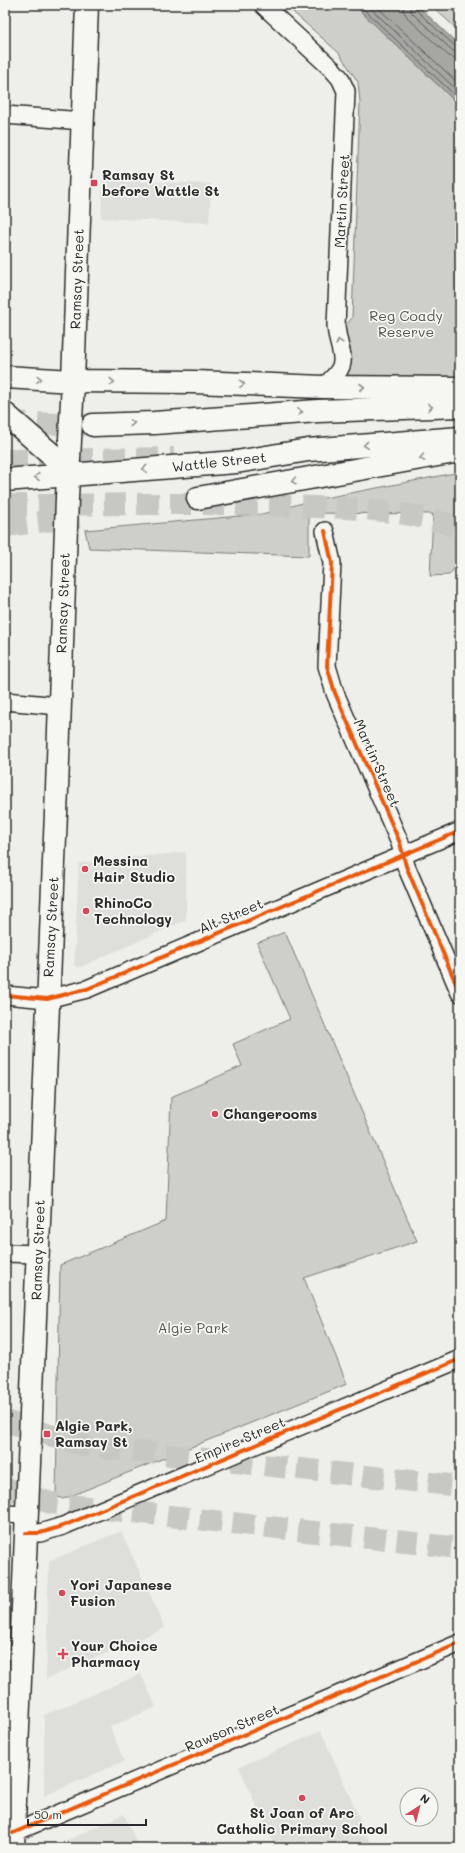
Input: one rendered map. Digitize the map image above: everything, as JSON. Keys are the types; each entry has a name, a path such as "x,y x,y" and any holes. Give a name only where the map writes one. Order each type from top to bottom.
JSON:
{"main road":[{"name":"Ramsay Street","path":"13,1841 10,1776 26,1524 38,1254 87,5"},
{"path":"5,377 73,381 194,382 323,387 460,388"},
{"path":"93,425 206,419 318,410 460,406"},
{"path":"5,414 50,453 69,474"},
{"name":"Wattle Street","path":"5,480 236,462 308,450 460,438"},
{"path":"198,498 460,451"}],"street":[{"name":"Martin Street","path":"263,5 332,68 344,85 347,97 336,317 336,334 343,360 336,374 323,387"},
{"path":"5,115 83,121"},
{"name":"Martin Street","path":"325,531 332,563 327,635 327,666 335,693 400,843 406,866 460,993"},
{"path":"5,701 59,706"},
{"name":"Alt Street","path":"5,995 48,999 87,989 460,831"},
{"path":"5,1253 38,1254"},
{"name":"Empire Street","path":"5,1514 26,1524 40,1533 63,1526 460,1359"},
{"name":"Rawson Street","path":"13,1841 460,1643"}],"shaded area":[{"path":"103,180 211,184 209,223 101,218"},
{"path":"186,852 186,920 78,968 74,965 79,863"},
{"path":"121,1531 165,1628 46,1679 49,1561"},
{"path":"141,1674 156,1707 110,1727 124,1761 44,1796 44,1715"},
{"name":"St Joan of Arc Catholic Primary School","path":"321,1731 373,1848 275,1848 239,1767"},
{"path":"124,1814 139,1848 50,1848"}],"green space":[{"name":"Reg Coady Reserve","path":"285,5 354,5 460,106 460,381 345,376 349,363 350,352 343,328 352,318 360,102 358,82 339,53"},
{"path":"431,5 460,5 460,32"},
{"path":"460,472 460,562 449,575 430,576 433,514 309,513 309,556 89,548 85,530 262,514 314,500"},
{"name":"Algie Park","path":"285,932 417,1241 304,1278 347,1384 63,1499 56,1496 60,1265 166,1221 171,1097 242,1066 233,1044 290,1019 257,943"}],"water":[{"path":"354,5 417,5 460,46 460,106"}],"tunnel":[{"path":"5,422 90,425"},
{"path":"5,460 174,458"},
{"path":"5,505 216,504 375,510 418,516 460,528"},
{"path":"5,526 79,517"},
{"path":"5,1421 85,1446 460,1486"},
{"path":"5,1488 51,1503 460,1548"}],"cycle path":[{"path":"325,531 332,563 327,666 335,693 400,843 406,866 460,993"},
{"path":"5,995 47,999 87,989 460,831"},
{"path":"26,1533 40,1533 63,1526 460,1359"},
{"path":"13,1833 460,1643"}],"place":[{"name":"Ramsay St before Wattle St","path":"94,183"},
{"name":"Messina Hair Studio","path":"85,869"},
{"name":"RhinoCo Technology","path":"86,911"},
{"name":"Changerooms","path":"215,1114"},
{"name":"Algie Park, Ramsay St","path":"47,1434"},
{"name":"Yori Japanese Fusion","path":"62,1593"},
{"name":"Your Choice Pharmacy","path":"63,1654"},
{"name":"St Joan of Arc Catholic Primary School","path":"302,1798"}]}
